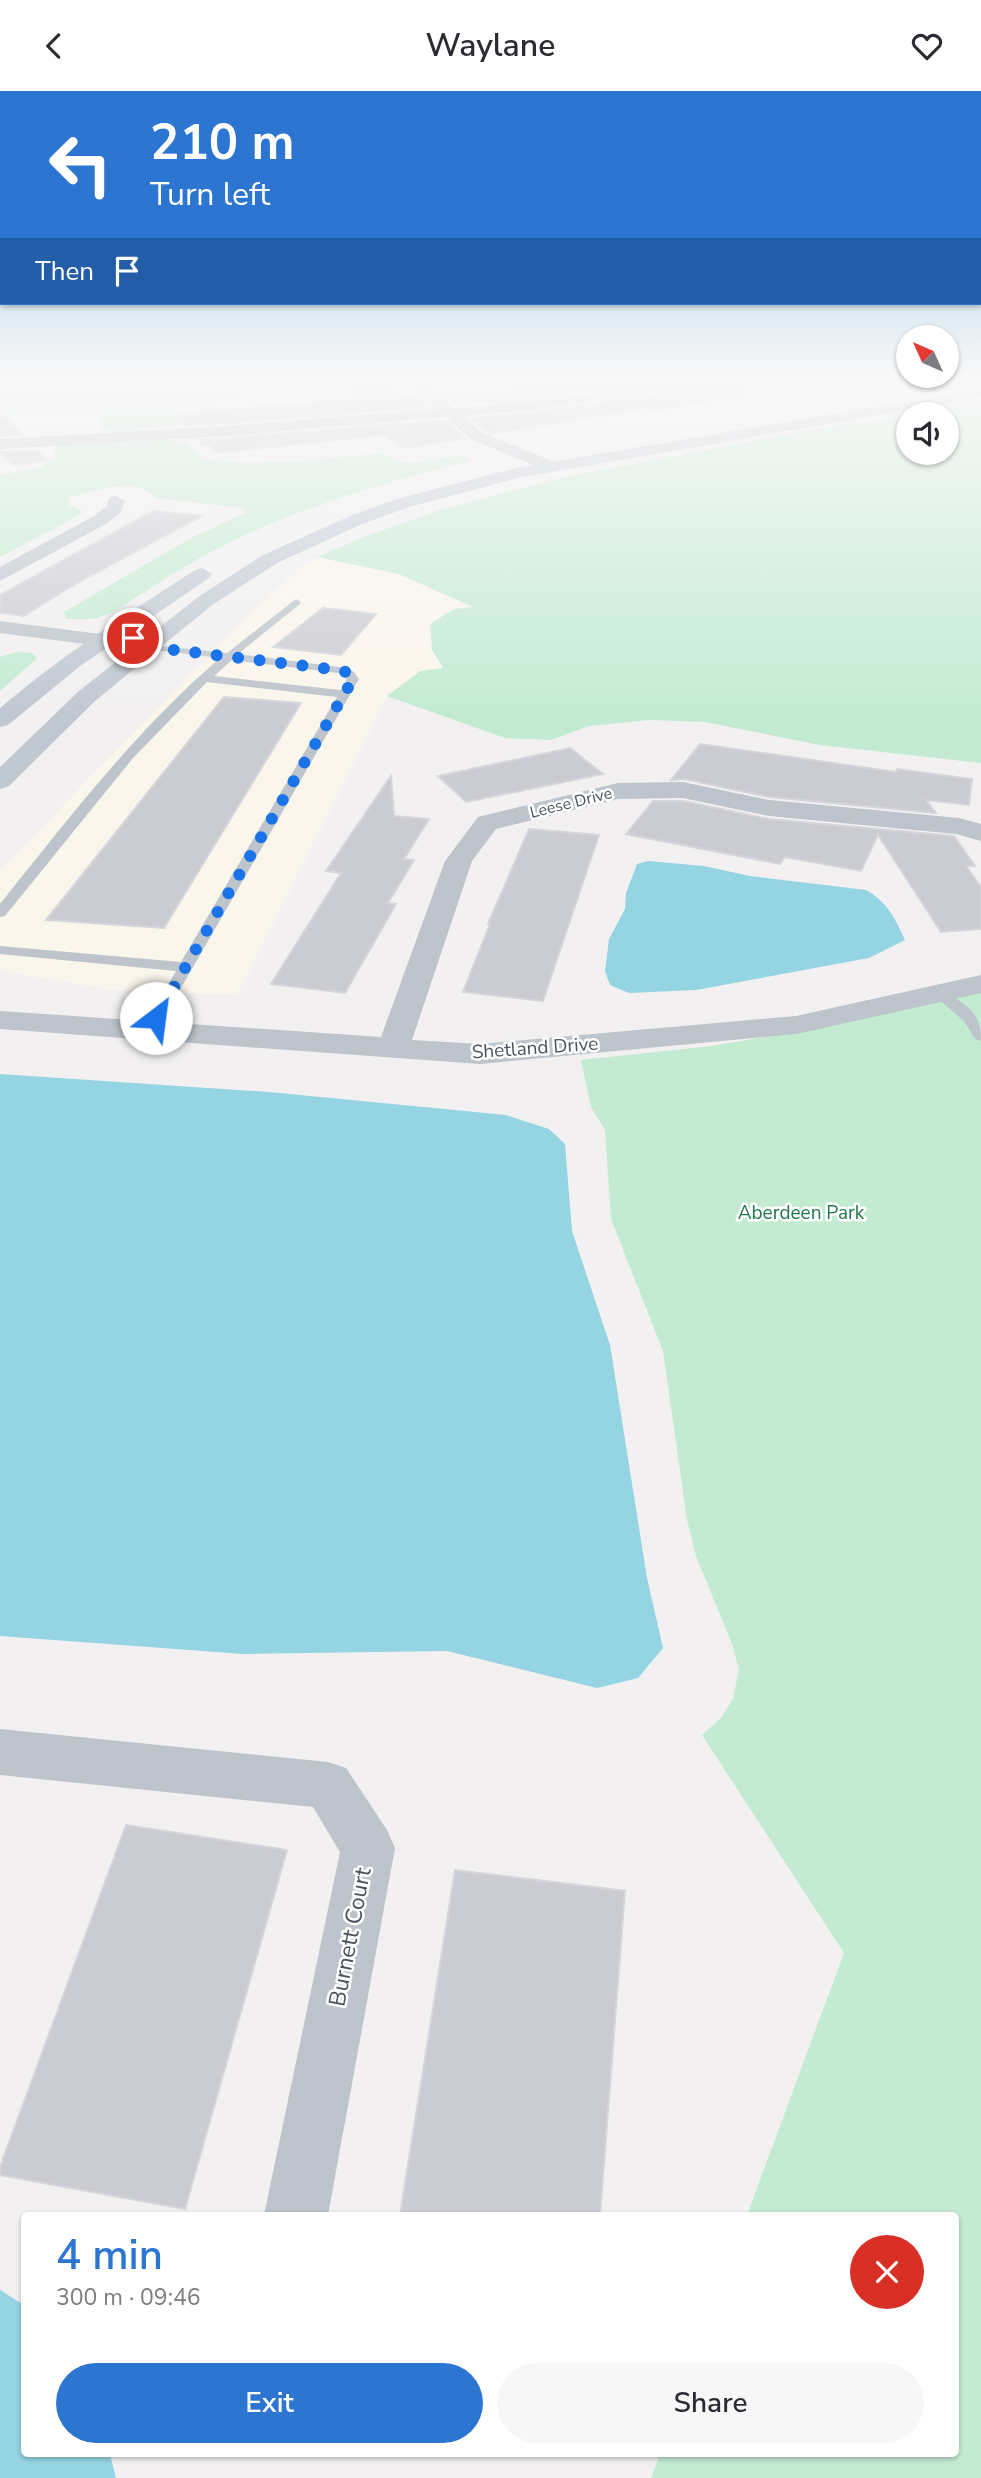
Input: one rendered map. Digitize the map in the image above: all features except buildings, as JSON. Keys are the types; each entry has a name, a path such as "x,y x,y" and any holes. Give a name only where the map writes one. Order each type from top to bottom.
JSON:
{"main road":[{"path":"332,511 394,491"},
{"path":"0,781 87,696 147,646 237,578 330,531 403,503 449,491"},
{"path":"0,720 34,689 100,640 226,559 240,560 139,626 133,638 147,646"}],"street":[{"path":"0,575 100,520 114,509 116,501"},
{"path":"0,628 100,640"},
{"name":"Leese Drive","path":"393,1048 459,861 488,823 618,791 683,790 769,807 959,826 981,833"},
{"name":"Shetland Drive","path":"0,1020 480,1054 796,1025 981,984"},
{"name":"Burnett Court","path":"0,1752 328,1785 368,1848 297,2212"}],"lane":[{"path":"0,913 103,785 164,717 228,657 296,602"},
{"path":"147,646 349,673 353,679 149,1030"},
{"path":"204,678 344,694"},
{"path":"0,950 185,967"},
{"path":"940,993 970,1018 981,1036"}],"shaded area":[{"path":"317,557 399,574 474,608 444,668 389,692 237,995 113,990 0,971 0,870 195,670 295,572"}],"green space":[{"path":"0,491 91,491 70,497 69,505 82,511 80,515 0,557"},
{"path":"149,491 361,491 302,511 238,538 183,568 111,613 94,619 66,619 64,612 191,538 247,512 242,508 157,498"},
{"path":"510,491 981,491 981,763 820,745 705,722 649,720 589,726 551,740 505,738 387,696 420,671 443,668 432,650 430,624 454,609 473,607 399,574 317,557 440,510"},
{"path":"16,652 33,653 36,659 0,691 0,657"},
{"name":"Aberdeen Park","path":"981,991 981,2478 651,2478 659,2457 959,2457 959,2212 748,2212 844,1953 702,1735 721,1718 733,1699 739,1669 732,1644 696,1556 687,1520 663,1351 611,1219 605,1130 591,1107 581,1060 712,1046 805,1030"}],"water":[{"path":"648,861 704,866 750,876 866,890 890,911 905,940 869,958 696,990 629,993 610,985 605,971 609,939 625,909 626,893 637,864"},
{"path":"0,1074 269,1092 506,1115 549,1129 565,1144 572,1231 610,1345 647,1578 663,1648 638,1678 597,1688 447,1651 243,1654 0,1636"},
{"path":"0,2290 21,2303 21,2457 111,2457 116,2478 0,2478"}],"route":[{"path":"133,638 147,646 166,649 339,670 349,673 353,679 156,1018"}]}
